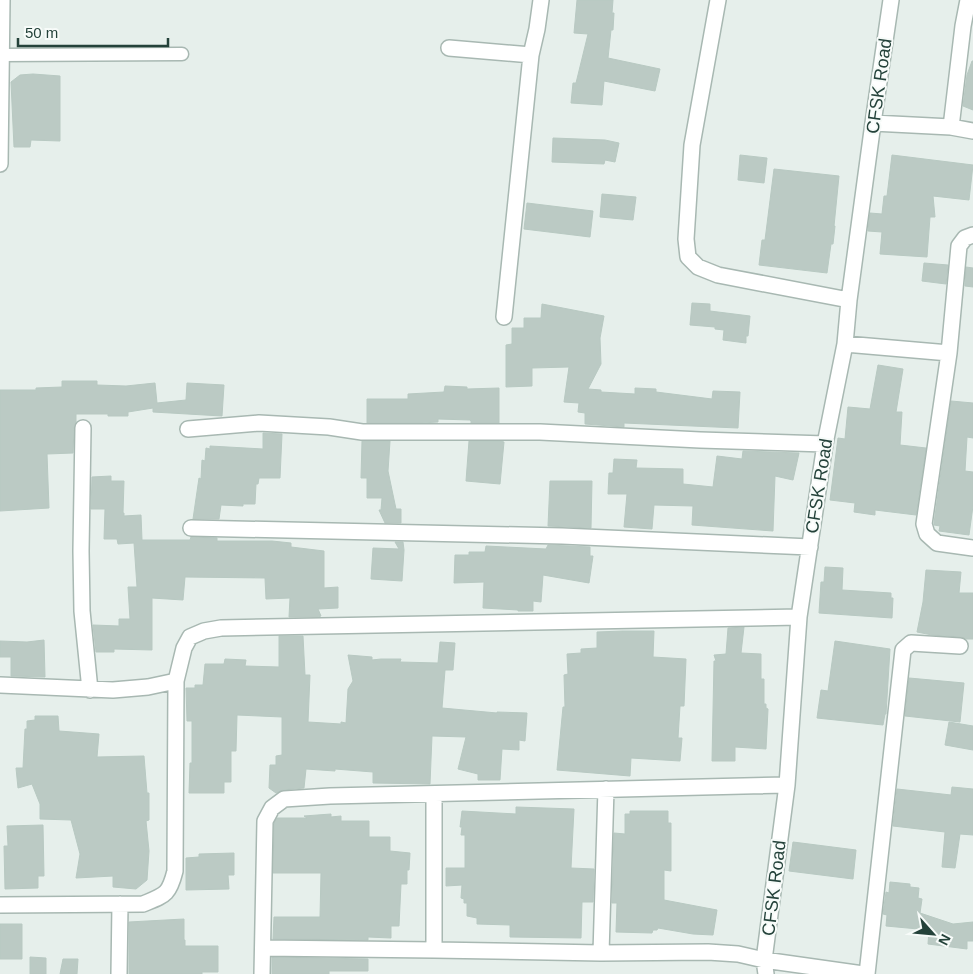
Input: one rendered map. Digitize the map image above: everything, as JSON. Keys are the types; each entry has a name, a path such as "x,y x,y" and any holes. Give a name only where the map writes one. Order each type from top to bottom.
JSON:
{"street":[{"path":"0,164 2,0"},
{"path":"504,317 531,55 541,0"},
{"path":"718,0 692,145 686,239 688,257 698,267 718,275 850,300"},
{"name":"CFSK Road","path":"765,967 787,785 800,617 824,444 845,344 873,123 891,0"},
{"path":"951,127 963,26 968,0"},
{"path":"449,48 531,55"},
{"path":"873,123 951,127 973,131"},
{"path":"973,235 965,238 959,246 949,353 924,524 927,534 937,543 973,548"},
{"path":"845,344 949,353"},
{"path":"188,429 259,423 329,427 362,432 540,432 824,444"},
{"path":"83,428 82,603 90,690"},
{"path":"191,528 562,536 810,547"},
{"path":"0,905 143,904 165,895 172,884 175,871 176,681 184,648 190,637 204,631 221,628 800,617"},
{"path":"867,974 903,650 911,643 960,646"},
{"path":"0,685 113,690 148,687 176,681"},
{"path":"262,974 265,821 272,808 284,799 330,796 787,785"},
{"path":"601,953 606,789"},
{"path":"434,794 434,950"},
{"path":"119,974 120,904"},
{"path":"263,948 601,953 708,952 738,954 765,967 862,974"}],"lane":[{"path":"1,55 182,54"}],"building":[{"path":"577,0 613,0 613,30 611,30 608,58 660,69 655,91 604,81 602,105 571,103 573,83 576,83 588,34 574,33"},
{"path":"972,61 973,110 963,106 967,75"},
{"path":"20,75 60,76 60,141 31,140 30,147 14,147 11,82"},
{"path":"553,138 605,140 619,143 615,162 605,160 604,164 552,162"},
{"path":"740,155 767,158 764,183 738,180"},
{"path":"892,155 973,165 969,200 933,196 935,217 930,217 927,257 880,254 882,232 868,231 870,213 882,214 884,196 887,196"},
{"path":"774,169 839,176 833,244 831,244 827,273 759,265 762,240 765,240"},
{"path":"602,194 636,197 633,220 600,217"},
{"path":"527,203 593,211 590,237 524,229"},
{"path":"924,263 948,265 946,284 922,281"},
{"path":"966,267 973,268 973,287 965,286"},
{"path":"692,303 710,304 710,311 750,316 746,343 723,340 724,330 715,329 715,327 690,325"},
{"path":"542,304 604,316 600,338 601,364 588,389 601,390 601,392 635,394 635,388 656,389 656,392 712,399 713,391 740,392 738,428 624,423 624,427 585,424 585,413 578,412 579,403 564,402 569,367 532,368 532,386 506,387 506,345 512,344 512,328 524,328 524,318 541,318"},
{"path":"878,365 903,369 896,412 902,412 900,445 926,448 916,515 875,510 875,515 854,512 855,503 830,500 838,438 845,439 848,407 870,409"},
{"path":"62,381 97,381 97,385 126,386 155,383 157,403 186,400 187,383 224,385 222,416 153,412 153,408 128,412 128,416 76,414 73,453 47,454 49,508 0,511 0,390 36,390 36,388 62,387"},
{"path":"445,386 467,387 467,389 499,388 499,423 471,423 470,420 438,419 438,422 422,423 367,423 367,399 408,399 408,394 444,392"},
{"path":"951,401 973,403 973,438 967,437 965,471 973,472 973,506 969,535 939,531 940,526 934,525"},
{"path":"263,433 282,434 280,478 259,478 258,484 256,484 255,504 243,504 243,506 221,505 219,519 193,519 199,478 201,479 202,460 205,461 206,448 210,449 210,446 263,449"},
{"path":"362,441 390,441 388,471 396,509 401,509 401,523 385,523 379,510 381,510 382,498 367,498 367,478 361,478"},
{"path":"469,441 504,442 500,484 466,481"},
{"path":"743,451 799,453 793,480 775,476 773,531 692,525 693,506 654,505 652,529 624,527 627,494 608,494 609,473 613,473 614,459 637,460 636,468 683,469 683,484 713,487 717,456 742,459"},
{"path":"111,476 111,481 124,481 124,516 141,515 142,540 190,540 191,537 217,538 217,541 272,541 291,543 291,547 324,551 324,588 338,587 338,608 318,609 321,616 318,617 289,617 290,598 266,599 265,578 185,577 183,600 152,598 152,650 114,649 114,652 96,652 93,625 119,626 119,619 130,619 128,587 137,587 134,543 118,544 117,539 104,539 105,509 91,509 92,477"},
{"path":"550,481 592,481 591,528 548,526"},
{"path":"395,542 403,542 402,581 371,579 373,548 399,549"},
{"path":"548,545 590,547 590,556 593,556 589,583 543,575 541,602 533,601 533,611 518,611 483,608 484,582 454,583 455,555 469,555 469,552 485,552 486,546 546,549"},
{"path":"825,567 843,568 842,590 891,593 891,598 893,598 892,618 819,613 821,582 824,582"},
{"path":"926,570 961,572 959,593 973,593 973,639 917,632 923,602"},
{"path":"744,627 741,653 761,654 764,704 766,704 768,709 766,749 735,747 735,761 712,761 714,661 716,661 714,655 726,654 728,628"},
{"path":"654,631 653,657 686,659 684,706 680,706 678,738 682,738 680,761 631,758 630,776 557,770 563,707 565,707 564,675 568,674 567,654 581,653 581,649 597,648 597,632"},
{"path":"279,636 303,636 305,675 310,675 308,722 346,723 348,689 353,681 348,655 372,657 372,660 401,659 400,662 438,663 440,642 455,643 453,670 445,670 442,708 497,713 527,713 525,741 519,740 519,750 502,749 500,780 478,780 478,774 458,769 466,737 432,736 430,784 373,783 373,772 306,769 304,788 283,790 276,793 269,788 270,765 276,765 276,756 282,755 282,717 237,715 236,751 231,751 231,782 224,782 224,793 189,793 190,763 192,763 192,721 187,721 186,688 195,688 195,685 203,685 205,664 224,664 225,659 246,660 245,666 279,667"},
{"path":"44,640 45,677 11,676 11,657 0,657 0,641 27,642"},
{"path":"835,641 890,649 886,714 883,725 817,718 821,690 828,691"},
{"path":"909,678 964,683 960,722 905,716"},
{"path":"35,716 58,716 59,731 99,734 97,757 144,756 147,793 149,793 149,820 146,821 149,851 147,880 136,889 113,887 113,876 76,878 80,854 71,820 40,819 40,804 32,784 18,788 16,768 23,768 25,729 27,729 27,721 35,720"},
{"path":"949,722 973,726 973,750 945,745"},
{"path":"952,787 973,789 973,835 960,834 955,868 942,867 945,832 893,826 897,789 951,795"},
{"path":"516,807 574,809 571,868 594,869 593,902 582,902 581,938 510,937 510,925 477,924 477,918 467,916 467,903 464,903 464,899 461,898 462,885 446,886 446,868 465,868 465,835 461,835 462,827 460,827 462,811 516,814"},
{"path":"630,811 668,811 668,823 671,823 671,871 664,870 664,900 717,910 713,935 693,934 658,928 653,930 652,933 616,932 617,903 612,903 614,833 625,834 625,814 630,814"},
{"path":"331,814 331,817 341,816 341,821 369,821 369,837 390,837 390,851 410,853 407,884 401,884 399,926 391,926 391,938 368,937 368,940 273,939 274,917 320,917 321,873 273,873 274,823 277,818 307,818 304,816"},
{"path":"43,825 44,876 38,876 38,888 5,889 4,846 8,846 7,826"},
{"path":"793,842 856,850 853,879 789,871"},
{"path":"234,853 234,875 228,875 229,889 186,890 186,858 199,857 199,854"},
{"path":"890,882 910,884 910,887 919,888 918,898 922,899 920,913 953,924 973,922 973,941 967,941 967,949 928,944 929,930 886,926 887,915 883,914 886,892 889,893"},
{"path":"184,919 185,946 218,946 218,972 202,972 202,974 129,974 129,922"},
{"path":"0,924 22,924 22,959 0,959"},
{"path":"30,957 46,958 46,974 30,974"},
{"path":"272,957 368,959 368,971 329,971 329,974 272,974"},
{"path":"63,959 78,959 77,974 60,974"}]}
